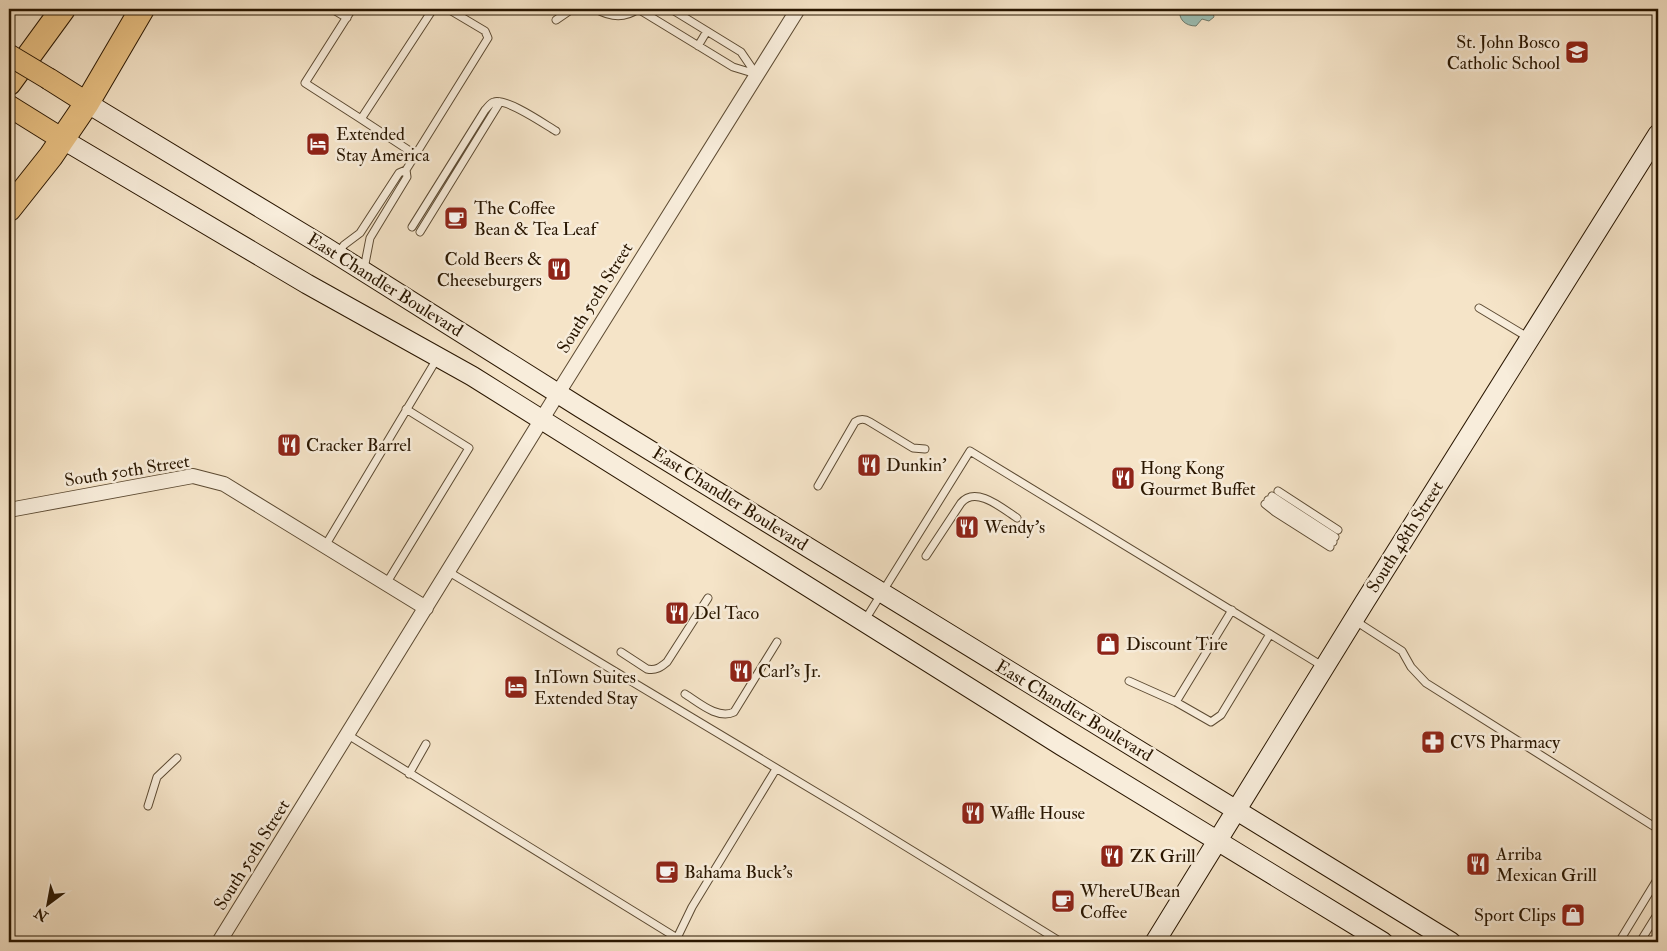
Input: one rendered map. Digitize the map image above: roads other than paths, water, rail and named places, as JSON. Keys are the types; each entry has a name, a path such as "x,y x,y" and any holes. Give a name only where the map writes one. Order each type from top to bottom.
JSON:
{"highway":[{"path":"9,84 63,9"},
{"path":"9,209 62,140 87,102 142,9"}],"main road":[{"name":"East Chandler Boulevard","path":"9,55 1451,942"},
{"name":"East Chandler Boulevard","path":"17,112 307,284 472,376 864,623 1383,942"},
{"name":"South 48th Street","path":"1155,942 1353,620 1530,338 1656,143"}],"street":[{"name":"South 50th Street","path":"219,942 798,9"},
{"name":"South 50th Street","path":"9,510 193,476 224,484 426,608"}],"lane":[{"path":"332,9 347,18"},
{"path":"352,9 305,83 416,154"},
{"path":"361,119 433,9"},
{"path":"337,255 344,245 360,233 399,173 406,170 488,38 484,32 448,9"},
{"path":"556,20 572,9"},
{"path":"596,9 616,16 627,15 638,9 733,67 756,74"},
{"path":"671,9 741,52 756,74"},
{"path":"698,46 707,31"},
{"path":"412,227 485,110 496,101 504,103 556,131"},
{"path":"420,232 504,103"},
{"path":"364,272 370,238 407,177 406,170"},
{"path":"382,199 390,204"},
{"path":"1479,308 1530,338"},
{"path":"325,546 438,357"},
{"path":"386,584 469,448 406,410"},
{"path":"818,486 855,422 859,419 870,422 913,448 925,448"},
{"path":"864,623 970,451 1324,667"},
{"path":"926,556 964,499 971,496 987,499 1017,518"},
{"path":"1271,498 1334,539 1276,512 1271,498"},
{"path":"449,572 1061,942"},
{"path":"621,652 647,669 652,670 662,667 708,598"},
{"path":"1176,702 1232,610"},
{"path":"1353,620 1402,651 1410,667 1426,683 1658,830"},
{"path":"1130,681 1176,702 1190,712 1211,722 1220,714 1270,634"},
{"path":"685,694 718,714 727,715 734,712 777,642"},
{"path":"348,735 678,938 691,942"},
{"path":"409,774 426,744"},
{"path":"148,806 157,777 177,758"},
{"path":"678,938 692,907 776,769"},
{"path":"1658,839 1658,854"},
{"path":"1619,942 1658,878"},
{"path":"1640,942 1658,913"}],"water":[{"path":"1180,9 1210,10 1213,12 1214,17 1209,21 1202,19 1196,26 1192,26 1181,19"}],"place":[{"name":"St. John Bosco Catholic School","path":"1577,52"},
{"name":"Extended Stay America","path":"318,144"},
{"name":"The Coffee Bean & Tea Leaf","path":"456,218"},
{"name":"Cold Beers & Cheeseburgers","path":"559,269"},
{"name":"Cracker Barrel","path":"289,445"},
{"name":"Dunkin'","path":"869,465"},
{"name":"Hong Kong Gourmet Buffet","path":"1123,478"},
{"name":"Wendy's","path":"967,527"},
{"name":"Del Taco","path":"677,613"},
{"name":"Discount Tire","path":"1108,644"},
{"name":"Carl's Jr.","path":"741,671"},
{"name":"InTown Suites Extended Stay","path":"516,687"},
{"name":"CVS Pharmacy","path":"1433,742"},
{"name":"Waffle House","path":"973,813"},
{"name":"ZK Grill","path":"1112,856"},
{"name":"Arriba Mexican Grill","path":"1478,864"},
{"name":"Bahama Buck's","path":"667,872"},
{"name":"WhereUBean Coffee","path":"1063,901"},
{"name":"Sport Clips","path":"1573,915"}]}
